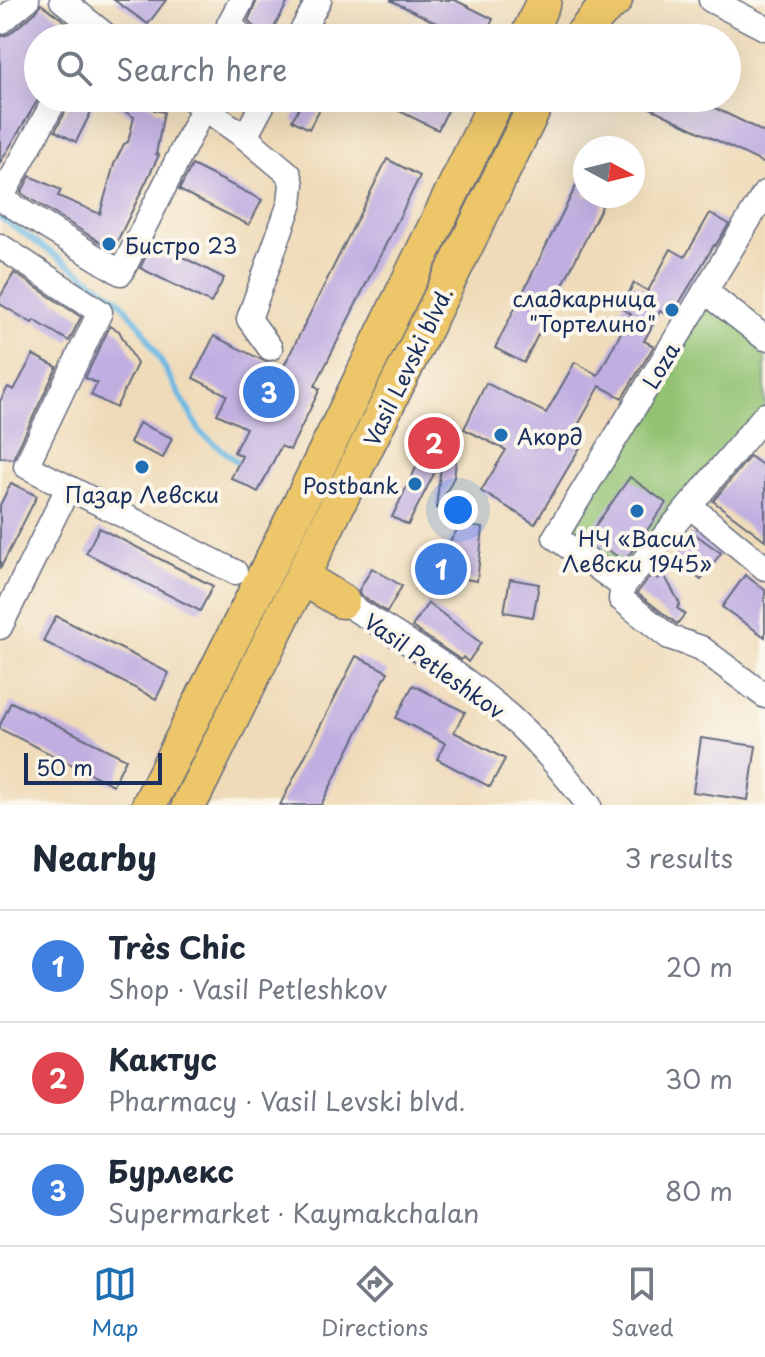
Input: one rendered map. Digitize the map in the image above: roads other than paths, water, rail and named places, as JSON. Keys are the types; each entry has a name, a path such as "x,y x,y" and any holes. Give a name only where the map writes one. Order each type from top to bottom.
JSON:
{"highway":[{"path":"533,24 544,0"},
{"path":"577,24 588,0"},
{"path":"591,24 615,0"},
{"name":"Vasil Levski blvd.","path":"149,805 247,578 491,112"},
{"name":"Vasil Levski blvd.","path":"189,805 532,112"},
{"path":"303,578 342,601"}],"street":[{"path":"0,22 27,0"},
{"path":"62,0 87,24"},
{"path":"229,24 242,0"},
{"path":"306,24 319,0"},
{"path":"711,0 765,28"},
{"path":"48,112 0,198 121,273 193,112"},
{"path":"211,112 280,166 289,174 292,184 290,203 249,319 270,348"},
{"path":"245,137 258,112"},
{"name":"Loza","path":"623,586 555,537 765,193"},
{"path":"2,252 100,312 26,466 247,578"},
{"path":"705,291 765,338"},
{"path":"765,415 623,586 621,599 669,637 701,648 765,696"},
{"path":"0,627 68,488"},
{"path":"690,506 765,568"},
{"name":"Vasil Petleshkov","path":"342,601 456,674 497,706 525,730 589,805"}],"waterway":[{"path":"0,217 117,298 141,326 201,433 239,463"}],"place":[{"name":"Бистро 23","path":"109,244"},
{"name":"сладкарница \"Тортелино\"","path":"672,310"},
{"name":"Бурлекс","path":"269,392"},
{"name":"Акорд","path":"501,435"},
{"name":"Кактус","path":"434,443"},
{"name":"Пазар Левски","path":"142,467"},
{"name":"Postbank","path":"415,484"},
{"name":"НЧ «Васил Левски 1945»","path":"637,511"},
{"name":"Très Chic","path":"441,569"}]}
